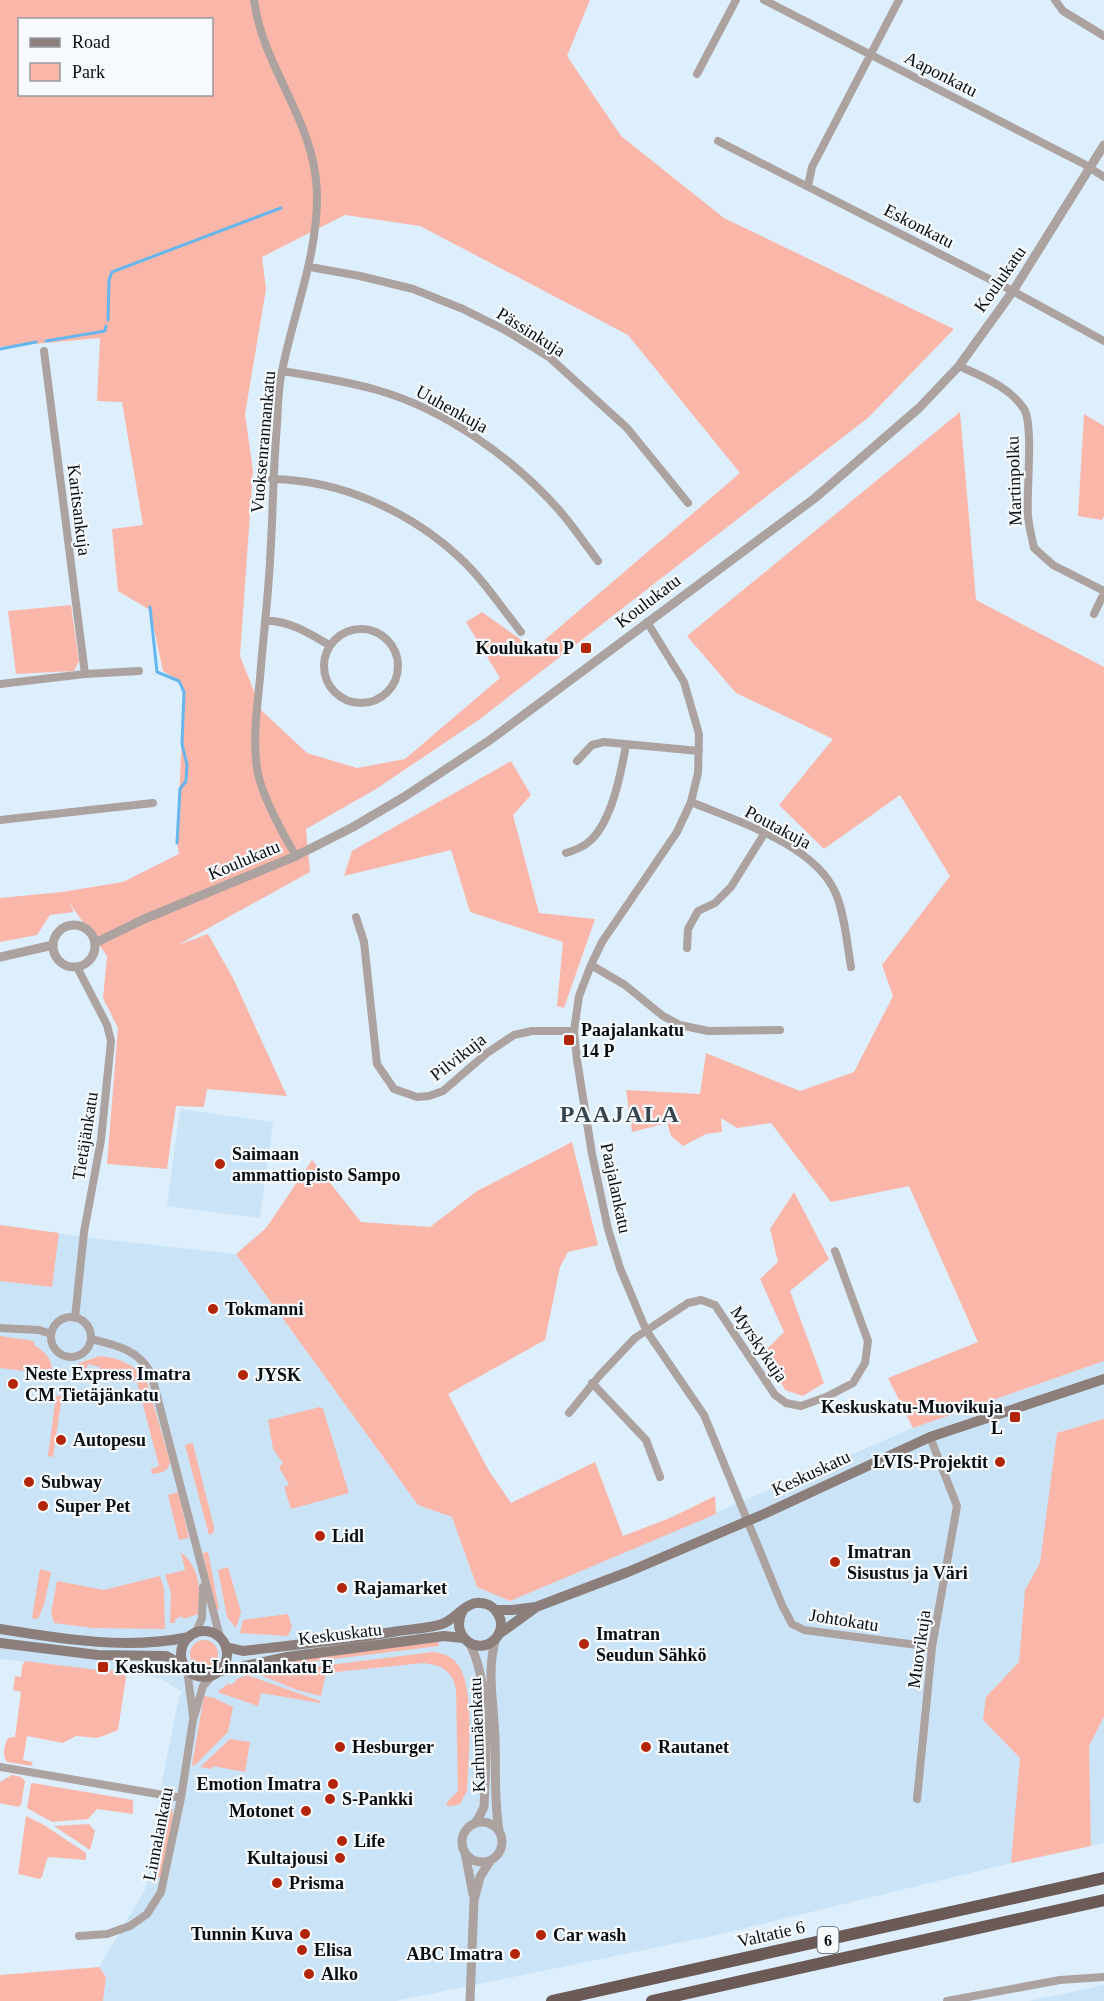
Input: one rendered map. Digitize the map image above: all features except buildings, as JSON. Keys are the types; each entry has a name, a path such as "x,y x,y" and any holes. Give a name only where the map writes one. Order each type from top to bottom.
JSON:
{"highway":[{"name":"Valtatie 6","path":"552,2001 1104,1878"},
{"name":"6","path":"652,2001 1104,1900"}],"main road":[{"name":"Keskuskatu","path":"496,1610 536,1607 628,1572 748,1521 930,1437 1104,1379"},
{"path":"476,1603 490,1605 496,1610 501,1622 497,1636 483,1645 466,1640 458,1624 463,1610 476,1603"},
{"name":"Keskuskatu","path":"497,1636 536,1607"},
{"name":"Keskuskatu","path":"226,1647 243,1651 346,1639 441,1624 463,1610"},
{"path":"0,1629 42,1636 127,1643 166,1642 209,1632 220,1637 226,1647 226,1662 221,1671 211,1677 197,1676 166,1656 98,1655 0,1642"},
{"path":"185,1667 182,1648 192,1635"},
{"name":"Keskuskatu","path":"221,1671 287,1657 444,1636 466,1640"}],"street":[{"name":"Vuoksenrannankatu","path":"254,0 261,32 272,61 299,116 313,161 316,191 316,225 310,267 282,371 272,479 270,560 257,706 258,776 279,827 296,856"},
{"path":"697,74 736,0"},
{"name":"Aaponkatu","path":"764,0 1104,177"},
{"path":"808,186 812,168 899,0"},
{"path":"1055,0 1063,12 1104,36"},
{"name":"Eskonkatu","path":"718,141 1013,291 1104,341"},
{"name":"Koulukatu","path":"95,943 142,920 296,856 353,827 393,803 490,740 815,498 919,408 959,366 1013,291 1104,145"},
{"name":"Pässinkuja","path":"310,267 413,289 464,309 505,330 549,357 627,428 688,503"},
{"name":"Karitsankuja","path":"44,351 85,674"},
{"name":"Martinpolku","path":"959,366 990,380 1010,395 1025,411 1029,440 1028,516 1034,548 1053,565 1104,592 1094,614"},
{"name":"Uuhenkuja","path":"282,371 332,379 377,390 399,397 466,429 513,465 551,502 598,561"},
{"path":"272,479 310,481 330,485 399,514 459,557 479,578 520,632"},
{"path":"265,620 282,621 329,645"},
{"name":"Paajalankatu","path":"647,622 684,682 699,734 698,773 691,802 677,832 608,934 591,965 579,996 574,1031 592,1155 608,1229 620,1268 646,1330 704,1415 748,1521"},
{"path":"365,629 379,634 389,642 395,652 398,665 391,688 382,697 370,702 358,703 346,700 335,693 324,671 324,659 329,645 351,630 365,629"},
{"path":"0,684 85,674 138,671"},
{"path":"577,761 592,746 604,742 699,751"},
{"path":"566,853 592,839 608,813 620,778 626,745"},
{"name":"Poutakuja","path":"691,802 800,852 828,878 837,896 851,967"},
{"path":"0,820 153,803"},
{"path":"687,948 688,929 698,911 715,903 731,887 764,834"},
{"name":"Pilvikuja","path":"356,917 364,942 377,1064 394,1089 417,1097 429,1096 443,1091 487,1053 514,1035 532,1031 574,1031"},
{"path":"76,924 89,930 95,943 95,949 89,961 77,967 60,962 53,945 58,932 69,925 76,924"},
{"path":"0,957 53,945"},
{"path":"591,965 625,985 663,1016 681,1025 708,1031 780,1030"},
{"name":"Tietäjänkatu","path":"75,1318 84,1232 101,1140 111,1041 107,1024 77,967"},
{"name":"Myrskykuja","path":"646,1330 688,1303 701,1300 715,1305 775,1395 786,1402 801,1406 826,1397 853,1383 864,1363 868,1341 835,1251"},
{"path":"75,1318 87,1325 91,1340 83,1353 68,1357 55,1349 51,1342 51,1334 59,1321 75,1318"},
{"path":"0,1328 39,1330 51,1334"},
{"path":"569,1413 615,1358 646,1330"},
{"path":"91,1340 128,1349 146,1364 151,1373 220,1637"},
{"path":"592,1383 646,1440 660,1476"},
{"name":"Muovikuja","path":"917,1799 932,1647 957,1506 930,1437"},
{"name":"Johtokatu","path":"748,1521 792,1624 804,1630 932,1647"},
{"path":"192,1635 202,1618 204,1579"},
{"name":"Karhumäenkatu","path":"497,1636 490,1660 496,1809 499,1831"},
{"name":"Karhumäenkatu","path":"466,1640 478,1661 481,1673 484,1724 484,1807 474,1824"},
{"name":"Linnalankatu","path":"185,1667 193,1720"},
{"name":"Linnalankatu","path":"79,1936 107,1934 130,1926 147,1914 156,1902 164,1883 181,1798 193,1720 203,1686 211,1677"},
{"path":"0,1767 181,1798"},
{"path":"470,2001 474,1900 480,1877 490,1861 496,1857 502,1845 499,1831 488,1823 474,1824 465,1831 462,1839 474,1900"},
{"path":"465,1853 474,1860 490,1861"},
{"path":"947,2001 1060,1980 1104,1977"}],"shaded area":[{"name":"Saimaan ammattiopisto Sampo","path":"180,1109 273,1122 260,1218 167,1206"},
{"path":"0,1225 236,1254 418,1505 452,1517 477,1587 510,1601 913,1428 1104,1361 1104,1419 1057,1433 1011,1863 717,1935 396,2001 103,2001 106,1977 99,1967 145,1890 155,1840 162,1781 179,1697 182,1692 160,1678 0,1659"},
{"path":"1104,1717 1104,1843 1091,1846 1089,1746"},
{"path":"1104,1985 1104,2001 1029,2001"}],"green space":[{"path":"0,0 590,0 567,56 621,136 724,218 954,329 869,417 480,719 376,789 306,829 310,872 178,945 208,934 233,978 287,1096 207,1089 204,1107 176,1106 167,1169 107,1164 118,1028 103,998 107,956 68,901 74,912 50,915 37,935 0,942 0,898 62,892 123,882 179,854 177,843 184,692 176,679 163,671 150,610 118,591 112,529 143,525 122,402 97,401 100,338 0,347","holes":["345,215 420,226 628,335 740,473 534,649 482,612 466,622 500,678 405,759 357,768 307,753 262,711 240,656 253,471 245,414 266,289 262,257"]},
{"path":"960,412 976,600 1104,667 1104,1361 913,1428 888,1378 978,1342 909,1186 831,1202 771,1123 737,1128 721,1118 722,1132 706,1134 683,1146 671,1136 667,1123 632,1132 626,1090 700,1094 706,1053 800,1091 854,1072 893,996 882,965 950,876 900,795 824,849 779,805 833,739 736,693 687,636"},
{"path":"1084,414 1104,426 1104,516 1102,520 1078,516"},
{"path":"71,605 79,661 74,671 16,674 8,611"},
{"path":"511,761 531,795 513,815 539,913 595,919 564,1008 557,1006 563,942 470,912 451,850 344,876 352,851"},
{"path":"572,1142 598,1245 568,1252 560,1267 545,1340 448,1394 489,1471 511,1503 595,1462 623,1536 670,1518 715,1496 716,1514 510,1601 477,1587 452,1517 418,1505 236,1254 266,1228 312,1160 361,1222 430,1227 477,1191"},
{"path":"794,1192 829,1259 790,1291 824,1383 803,1396 785,1390 765,1351 784,1332 760,1279 778,1262 770,1229"},
{"path":"0,1225 59,1233 52,1287 0,1281"},
{"path":"0,1336 34,1341 34,1345 50,1361 52,1374 0,1368"},
{"path":"100,1356 127,1363 147,1382 170,1462 164,1471 152,1473 151,1469 159,1466 137,1382 99,1373 100,1367 88,1364 85,1374 74,1371 79,1363"},
{"path":"56,1396 62,1396 53,1457 48,1456"},
{"path":"320,1407 323,1409 349,1493 291,1509 284,1487 289,1485 279,1467 283,1463 273,1449 268,1420"},
{"path":"1104,1419 1104,1717 1089,1746 1091,1846 1011,1863 1020,1758 983,1720 986,1697 1019,1662 1025,1590 1040,1563 1057,1433"},
{"path":"191,1443 214,1527 214,1532 209,1535 185,1445"},
{"path":"178,1492 189,1538 179,1540 168,1495"},
{"path":"181,1552 196,1573 199,1588 199,1614 183,1619 182,1616 174,1620 176,1623 170,1623 171,1592 165,1575 185,1570"},
{"path":"208,1552 219,1609 215,1610 203,1553"},
{"path":"228,1567 241,1612 236,1628 227,1617 218,1570"},
{"path":"40,1569 51,1572 44,1605 38,1619 32,1618"},
{"path":"160,1576 164,1589 165,1629 93,1628 54,1623 51,1613 57,1581 104,1590"},
{"path":"288,1614 292,1627 288,1636 240,1633 243,1620"},
{"path":"204,1640 214,1644 218,1654 214,1664 204,1668 194,1664 190,1654 194,1644"},
{"path":"438,1640 439,1646 267,1667 267,1664"},
{"path":"433,1652 448,1656 458,1664 465,1679 468,1694 470,1727 467,1791 460,1804 452,1806 446,1806 458,1791 456,1689 452,1677 445,1670 423,1663 326,1673 321,1696 297,1690 258,1674"},
{"path":"25,1661 98,1670 98,1674 106,1675 107,1670 122,1672 126,1677 118,1730 98,1738 76,1736 63,1743 27,1736 23,1760 33,1762 31,1766 7,1762 4,1756 5,1747 8,1738 15,1737 21,1692 13,1690 15,1676 21,1677"},
{"path":"247,1675 320,1701 320,1703 261,1693 258,1706 217,1692 229,1683 230,1685"},
{"path":"204,1696 233,1707 228,1732 194,1766 192,1765"},
{"path":"230,1739 250,1742 245,1772 213,1766 212,1769 200,1767"},
{"path":"12,1775 21,1777 25,1781 21,1805 18,1807 0,1803 0,1782"},
{"path":"33,1783 133,1800 133,1814 97,1809 88,1819 52,1822 27,1808"},
{"path":"167,1801 171,1805 173,1815 162,1878 155,1876"},
{"path":"26,1816 86,1853 86,1860 49,1857 40,1879 18,1874"},
{"path":"89,1824 95,1831 90,1850 54,1826"},
{"path":"99,1967 106,1977 103,2001 0,2001 0,1975"}],"waterway":[{"path":"108,320 109,280 112,272 281,208"},
{"path":"46,341 105,331 106,326"},
{"path":"0,349 36,342"},
{"path":"150,607 157,672 179,681 184,692 182,744 187,765 186,781 180,789 177,843"}],"place":[{"name":"Koulukatu P","path":"586,648"},
{"name":"Paajalankatu 14 P","path":"569,1040"},
{"name":"Saimaan ammattiopisto Sampo","path":"220,1164"},
{"name":"Tokmanni","path":"213,1309"},
{"name":"JYSK","path":"243,1375"},
{"name":"Neste Express Imatra CM Tietäjänkatu","path":"13,1384"},
{"name":"Keskuskatu-Muovikuja L","path":"1015,1417"},
{"name":"Autopesu","path":"61,1440"},
{"name":"LVIS-Projektit","path":"1000,1462"},
{"name":"Subway","path":"29,1482"},
{"name":"Super Pet","path":"43,1506"},
{"name":"Lidl","path":"320,1536"},
{"name":"Imatran Sisustus ja Väri","path":"835,1562"},
{"name":"Rajamarket","path":"342,1588"},
{"name":"Imatran Seudun Sähkö","path":"584,1644"},
{"name":"Keskuskatu-Linnalankatu E","path":"103,1667"},
{"name":"Hesburger","path":"340,1747"},
{"name":"Rautanet","path":"646,1747"},
{"name":"Emotion Imatra","path":"333,1784"},
{"name":"S-Pankki","path":"330,1799"},
{"name":"Motonet","path":"306,1811"},
{"name":"Life","path":"342,1841"},
{"name":"Kultajousi","path":"340,1858"},
{"name":"Prisma","path":"277,1883"},
{"name":"Tunnin Kuva","path":"305,1934"},
{"name":"Car wash","path":"541,1935"},
{"name":"Elisa","path":"302,1950"},
{"name":"ABC Imatra","path":"515,1954"},
{"name":"Alko","path":"309,1974"}],"district":[{"name":"PAAJALA","path":"620,1114"}]}
